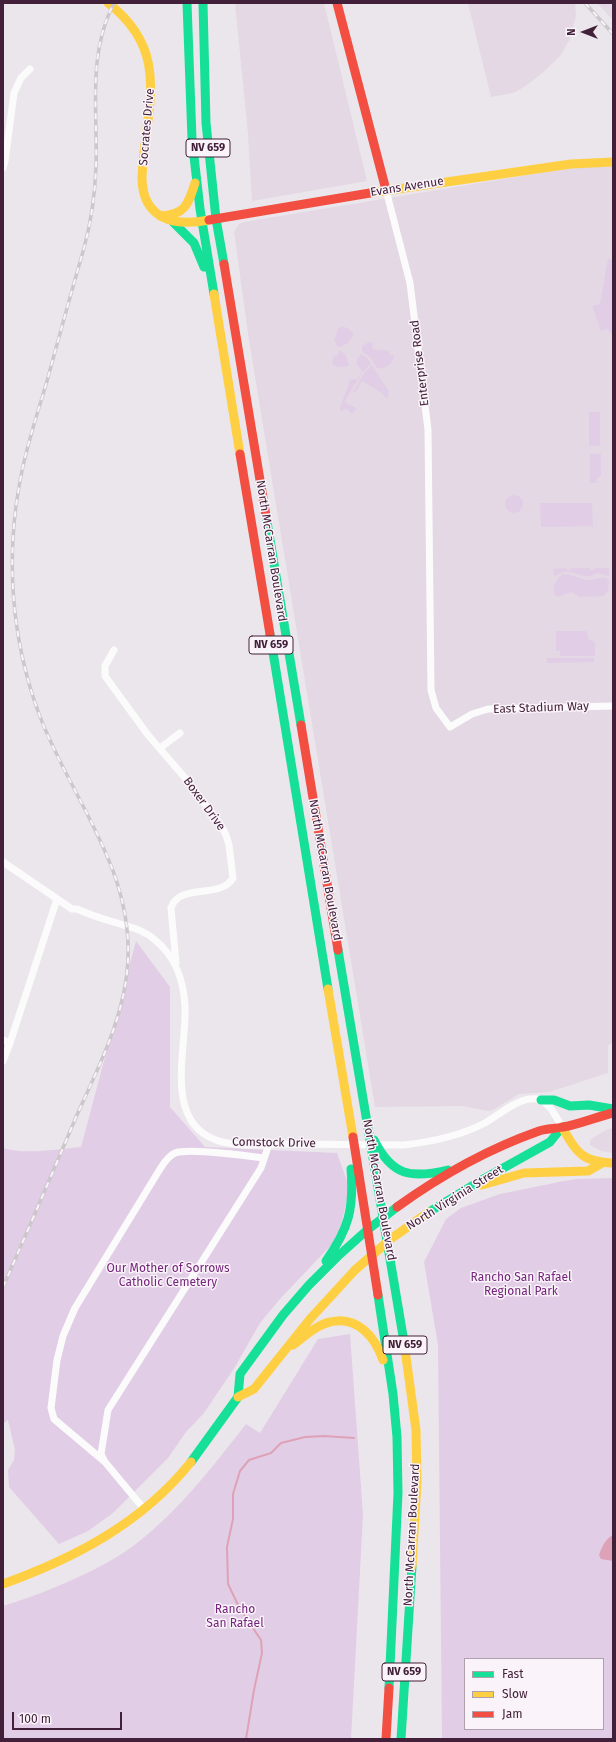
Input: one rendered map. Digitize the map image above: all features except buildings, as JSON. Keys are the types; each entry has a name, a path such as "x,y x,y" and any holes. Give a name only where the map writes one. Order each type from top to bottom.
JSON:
{"main road":[{"name":"Socrates Drive","path":"108,3 122,13 135,30 146,52 149,62 151,88 142,183 146,200 150,207 160,216 173,222 188,223 202,221"},
{"name":"North McCarran Boulevard","path":"187,3 190,114 196,179 202,221 350,1126 353,1164 368,1231 393,1394 397,1437 398,1493 386,1739"},
{"name":"North McCarran Boulevard","path":"203,3 206,123 216,219 384,1217 414,1412 417,1457 416,1502 401,1739"},
{"name":"Enterprise Road","path":"337,3 386,190"},
{"name":"Evans Avenue","path":"202,221 386,190 565,164 613,162"},
{"path":"160,216 169,216 182,212 187,206 196,179"},
{"path":"173,222 177,228 191,239 195,245 213,294"},
{"path":"541,1100 554,1100 570,1106 589,1105 613,1109"},
{"name":"North Virginia Street","path":"238,1396 240,1374 283,1315 338,1256 384,1217 459,1167 500,1147 538,1131 562,1128 613,1113"},
{"path":"368,1125 378,1149 388,1163 402,1172 419,1176 459,1167"},
{"path":"562,1128 582,1157 591,1161 613,1163"},
{"name":"North Virginia Street","path":"3,1584 42,1570 88,1548 118,1530 144,1509 184,1470 238,1396 254,1389 282,1352 325,1301 372,1255 419,1219 466,1189 550,1142 562,1128"},
{"path":"466,1189 524,1174 588,1171 602,1163"},
{"path":"315,1279 338,1244 347,1225 352,1191 353,1164"},
{"path":"282,1352 322,1325 332,1322 351,1322 368,1332 375,1340 383,1356 393,1394"}],"street":[{"path":"3,168 14,93 21,78 30,69"},
{"name":"Enterprise Road","path":"386,190 409,275 413,297 429,445 431,690 436,708 450,728"},
{"name":"Boxer Drive","path":"114,650 105,666 105,676 221,825 229,846 233,878 226,886 202,890 182,896 173,902 171,908 177,967"},
{"name":"East Stadium Way","path":"450,728 472,714 488,709 613,706"},
{"path":"160,748 180,733"},
{"name":"Comstock Drive","path":"3,862 72,909 77,909 138,929 149,935 164,948 177,967 185,1005 182,1088 185,1110 190,1119 204,1135 222,1142 269,1144 403,1145 424,1143 457,1135 479,1126 527,1099 541,1100"},
{"path":"3,1061 6,1041 57,899"},
{"path":"541,1100 551,1108 562,1128"},
{"path":"105,1462 101,1454 108,1410 261,1168 269,1144"},
{"path":"144,1509 105,1462 54,1419 52,1414 52,1399 57,1360 63,1336 75,1308 160,1169 170,1156 182,1151 264,1158"}],"shaded area":[{"path":"235,3 324,3 367,181 252,201 248,133"},
{"path":"468,3 575,3 576,16 570,39 560,56 541,74 524,87 513,93 491,97"},
{"path":"597,3 613,3 613,20"},
{"path":"613,166 613,1043 608,1045 608,1073 549,1092 519,1094 493,1110 488,1111 463,1106 375,1107 249,340 234,232 239,224 244,222 552,171 585,167"},
{"path":"613,1128 613,1153 601,1151 590,1145 591,1139 606,1130"},
{"path":"613,1535 613,1561 601,1559 599,1555 603,1546"}],"green space":[{"path":"608,259 613,260 613,335 607,329 601,331 592,306 600,304"},
{"path":"342,326 349,329 354,334 348,343 340,347 336,346 337,342 334,341 338,329"},
{"path":"369,342 373,343 372,349 390,351 390,355 394,355 391,363 383,368 377,368 370,357 362,351 362,346"},
{"path":"340,350 345,354 349,365 345,367 332,364 334,356 337,356"},
{"path":"361,354 371,363 362,373 345,400 346,403 356,408 352,414 346,408 341,411 340,408 350,380 357,379 362,371 356,362"},
{"path":"372,365 389,392 387,399 382,393 362,381 355,393 353,392 364,373"},
{"path":"589,412 600,412 600,446 589,446"},
{"path":"590,454 601,454 601,475 596,480 596,483 590,483"},
{"path":"514,495 520,498 523,504 520,510 514,513 508,510 505,504 508,498"},
{"path":"540,503 592,503 593,526 541,527"},
{"path":"567,568 567,570 571,570 571,568 590,568 590,570 594,570 594,568 609,568 609,576 597,573 589,576 583,576 567,572 554,576 553,569"},
{"path":"563,574 569,574 587,580 606,578 609,581 608,591 603,596 580,597 571,592 558,597 554,594 554,585 558,578"},
{"path":"556,631 586,631 589,639 595,643 595,656 560,656 560,651 556,651"},
{"path":"547,658 594,658 594,662 547,663"},
{"name":"Our Mother of Sorrows Catholic Cemetery","path":"136,941 170,987 170,1107 205,1147 337,1153 347,1181 348,1195 341,1225 332,1244 280,1299 260,1323 235,1367 204,1413 186,1432 168,1458 113,1513 88,1531 59,1544 9,1487 8,1470 14,1460 15,1450 8,1420 3,1424 3,1148 31,1151 81,1147"},
{"name":"Rancho San Rafael Regional Park","path":"613,1178 613,1739 442,1739 438,1345 424,1262 446,1219 461,1208 500,1194 576,1179"},
{"name":"Rancho San Rafael","path":"350,1334 363,1515 351,1739 3,1739 3,1606 40,1593 89,1572 123,1553 143,1538 181,1503 246,1424 260,1433 318,1339"}],"waterway":[{"path":"246,1739 262,1653 261,1640 240,1609 228,1584 227,1547 233,1519 233,1494 240,1471 249,1460 271,1453 281,1443 305,1437 324,1436 354,1438"}],"railway":[{"path":"3,1287 110,1039 122,1000 128,959 127,925 120,893 110,862 97,833 52,745 39,714 30,685 22,656 17,626 12,566 16,506 23,464 84,248 91,218 96,167 95,104 97,63 100,43 114,3"},
{"path":"585,3 613,34"}],"traffic: fast":[{"path":"187,3 192,139 200,209 214,294"},
{"path":"203,3 206,123 216,219 224,264"},
{"path":"173,222 194,243 204,267"},
{"path":"266,516 301,725"},
{"path":"270,634 328,989"},
{"path":"338,950 404,1342"},
{"path":"541,1100 554,1100 570,1106 589,1105 613,1109"},
{"path":"429,1212 480,1181 550,1142 562,1127"},
{"path":"374,1140 388,1161 396,1168 404,1172 423,1174 448,1170"},
{"path":"326,1261 340,1238 348,1218 352,1196 351,1169"},
{"path":"191,1462 238,1397 240,1374 283,1315 309,1285 337,1257 366,1231 397,1207"},
{"path":"378,1295 393,1394 397,1437 398,1493 389,1688"},
{"path":"401,1739 412,1566"}],"traffic: slow":[{"path":"108,3 128,22 141,42 148,62 150,105 142,177 143,191 148,202 154,211 162,217 172,221 196,222 209,220"},
{"path":"370,193 571,164 613,162"},
{"path":"160,216 175,214 180,211 187,203 195,183"},
{"path":"214,294 240,454"},
{"path":"328,989 353,1137"},
{"path":"562,1127 577,1150 587,1158 594,1161 613,1163"},
{"path":"482,1185 524,1173 588,1171 602,1163"},
{"path":"238,1397 254,1389 310,1319 355,1270 392,1238 429,1212"},
{"path":"293,1345 320,1326 330,1322 349,1322 357,1325 370,1336 380,1351 383,1360"},
{"path":"404,1342 416,1430 417,1482 412,1566"},
{"path":"3,1584 56,1563 106,1536 129,1521 151,1503 172,1484 191,1462"}],"traffic: jam":[{"path":"337,3 386,190"},
{"path":"209,220 370,193"},
{"path":"224,264 266,516"},
{"path":"240,454 270,634"},
{"path":"301,725 338,950"},
{"path":"397,1207 447,1174 501,1146 542,1130 569,1126 613,1113"},
{"path":"353,1137 378,1295"},
{"path":"386,1739 389,1688"}]}
